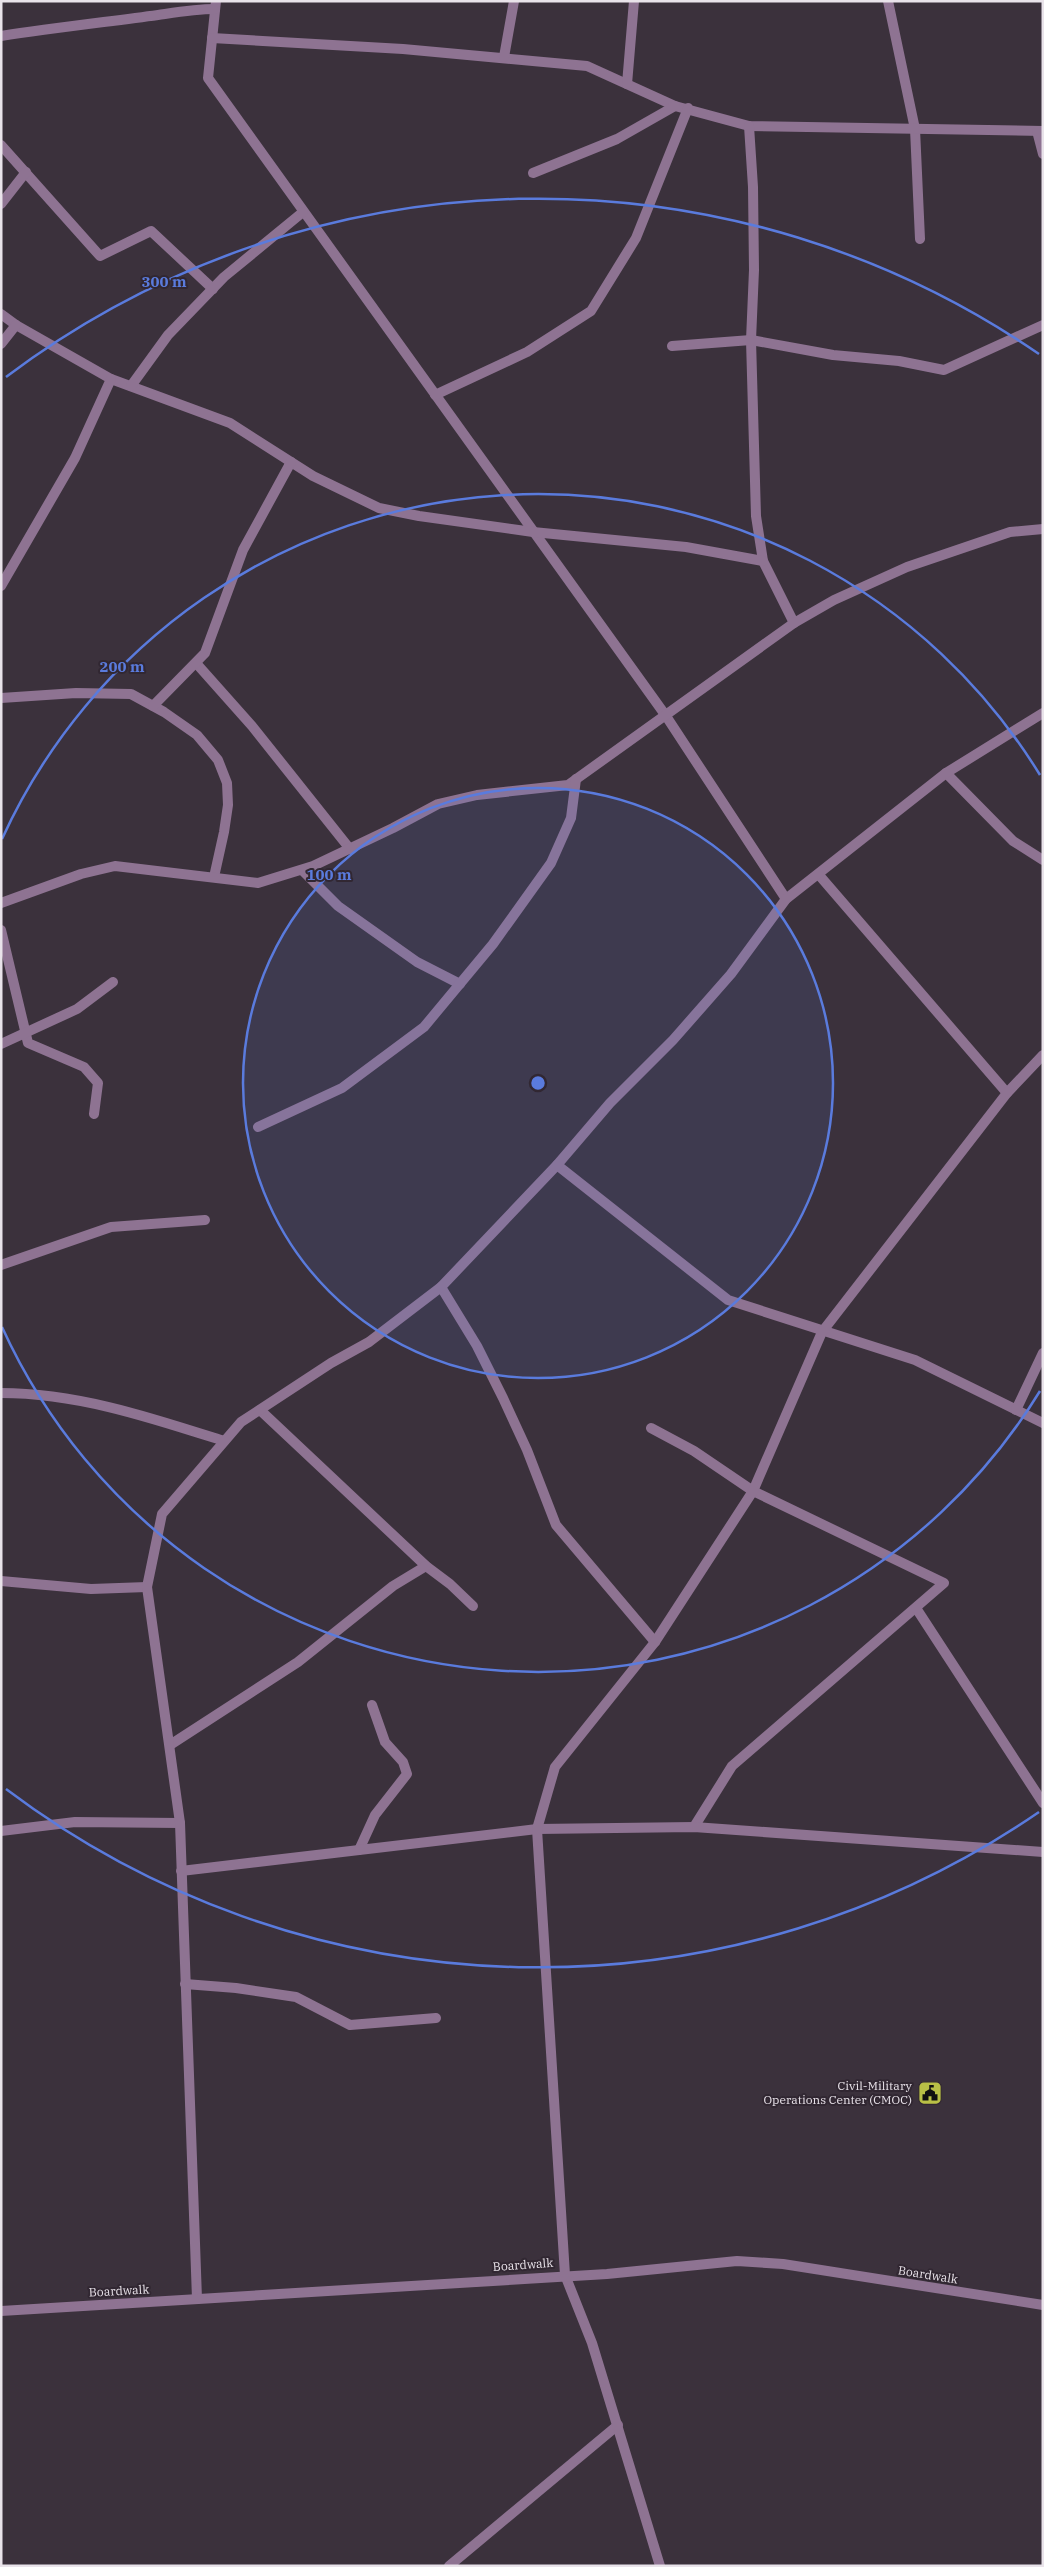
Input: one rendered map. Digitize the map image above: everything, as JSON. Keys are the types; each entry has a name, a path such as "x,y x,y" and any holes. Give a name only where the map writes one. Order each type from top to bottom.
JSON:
{"street":[{"path":"504,57 514,1"},
{"path":"627,84 634,1"},
{"path":"888,1 915,129 920,239"},
{"path":"1,36 88,22 159,15 216,5 208,78 666,716 786,899"},
{"path":"212,38 298,42 504,57 586,66 676,106 749,126 1040,131 1043,154"},
{"path":"533,172 617,139 676,106"},
{"path":"435,395 527,352 591,311 636,238 688,108"},
{"path":"749,126 754,270 751,340 756,516 763,561 794,623"},
{"path":"1,145 100,256 151,231 213,289"},
{"path":"1,204 26,172"},
{"path":"131,386 168,335 213,289 303,212"},
{"path":"1,314 16,325 110,379 230,423 329,484 379,508 419,516 533,532 686,547 763,561"},
{"path":"1,344 16,325"},
{"path":"672,346 751,340 833,355 899,361 944,370 1043,325"},
{"path":"1,586 76,458 110,379"},
{"path":"153,706 205,654 243,550 291,462"},
{"path":"1,903 81,874 115,866 258,883 302,870 350,849 438,804 477,795 568,785 794,623 834,600 907,567 1010,532 1043,529"},
{"path":"196,663 252,726 350,849"},
{"path":"1,698 76,693 132,694 197,735 218,760 227,783 228,805 214,877"},
{"path":"197,2299 180,1823 147,1587 162,1514 241,1422 331,1363 368,1342 441,1287 557,1166 610,1103 673,1040 731,974 786,899 819,876 946,774 1043,712"},
{"path":"946,774 1013,841 1043,860"},
{"path":"258,1127 342,1088 424,1027 493,944 551,863 571,818 576,779"},
{"path":"302,870 346,911 418,962 460,984"},
{"path":"819,876 1007,1093"},
{"path":"1,930 28,1042 84,1067 98,1083 94,1114"},
{"path":"1,1044 77,1009 113,982"},
{"path":"660,2566 592,2344 565,2275 537,1829 555,1767 655,1642 753,1491 822,1332 1007,1093 1041,1060"},
{"path":"557,1166 728,1300 822,1332 915,1360 1043,1424"},
{"path":"1,1265 111,1227 205,1220"},
{"path":"441,1287 477,1346 503,1398 527,1450 556,1525 655,1642"},
{"path":"1016,1410 1043,1353"},
{"path":"1,1393 31,1393 133,1412 224,1441"},
{"path":"260,1410 426,1566 450,1584 473,1606"},
{"path":"651,1428 694,1451 753,1491 944,1583 732,1766 694,1827"},
{"path":"170,1744 298,1662 393,1586 426,1566"},
{"path":"1,1581 91,1588 147,1587"},
{"path":"916,1608 1043,1803"},
{"path":"359,1850 374,1815 407,1774 403,1762 385,1742 372,1705"},
{"path":"1,1831 76,1822 180,1823"},
{"path":"181,1871 537,1829 694,1827 1043,1852"},
{"path":"185,1984 236,1988 296,1997 350,2025 436,2018"},
{"name":"Boardwalk","path":"1,2311 649,2271 714,2262 760,2262 1043,2305"},
{"path":"449,2566 618,2425"}],"place":[{"name":"Civil-Military Operations Center (CMOC)","path":"930,2093"}]}
